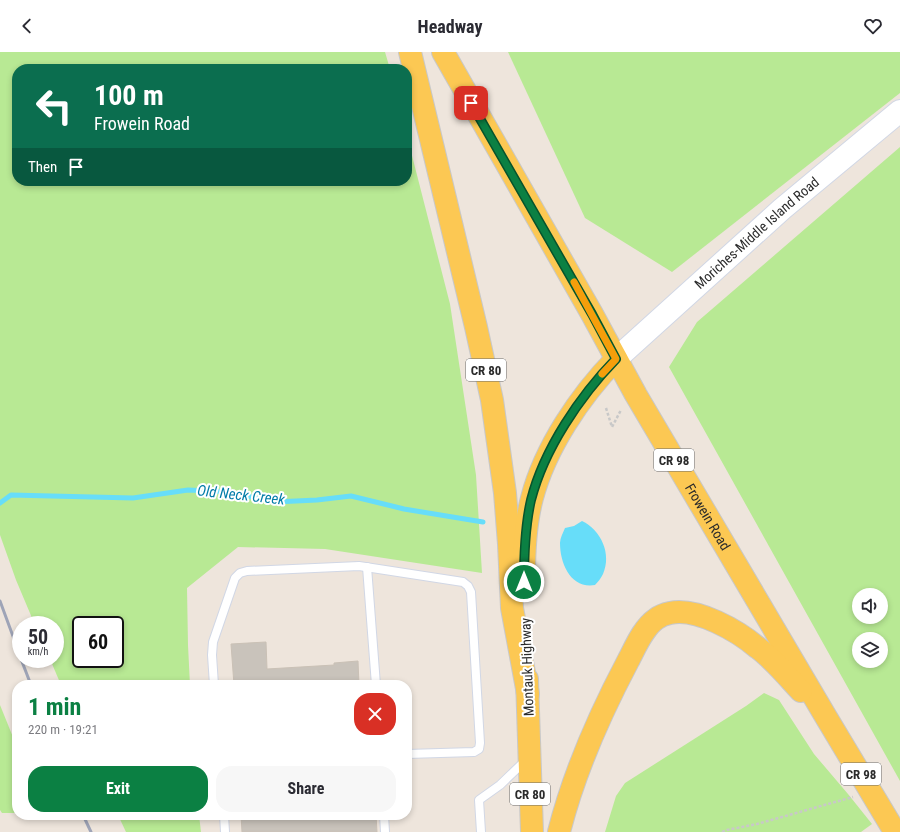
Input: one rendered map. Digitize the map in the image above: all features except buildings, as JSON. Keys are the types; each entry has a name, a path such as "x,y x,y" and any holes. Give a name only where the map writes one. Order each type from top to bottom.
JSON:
{"main road":[{"name":"CR 80","path":"410,52 476,326 492,400 506,500 512,608 528,694"},
{"name":"Frowein Road","path":"443,52 592,314 636,395 895,832"},
{"name":"Moriches-Middle Island Road","path":"616,359 777,213 900,110"},
{"name":"Montauk Highway","path":"532,832 524,560 527,525 532,498 545,462 566,424 590,388 616,359"},
{"path":"559,832 577,772 602,711 639,640 650,624 663,615 680,612 695,614 710,619 746,639 767,655 826,717"}],"lane":[{"path":"214,680 212,655 213,642 235,578 240,573 247,571 352,566 463,582 468,586 470,592 480,743 479,749 474,752 412,754"},
{"path":"367,567 376,680"},
{"path":"481,832 479,800 500,785 530,757"},
{"path":"224,820 225,832"},
{"path":"384,820 385,832"}],"path":[{"path":"606,408 612,427 621,410"},
{"path":"722,832 757,824 854,796"}],"green space":[{"path":"0,52 385,52 389,64 12,64 12,186 412,186 412,156 450,304 476,475 482,573 325,549 238,547 187,588 190,680 59,680 54,668 64,668 64,616 31,616 16,580 0,535"},
{"path":"508,52 900,52 900,93 672,272 585,218"},
{"path":"900,147 900,781 669,367 697,322"},
{"path":"764,693 779,700 814,754 872,824 861,832 605,832 616,796 625,783"},
{"path":"0,705 12,735 12,813 2,813 0,810"},
{"path":"120,820 200,820 201,832 126,832"}],"water":[{"path":"582,521 595,530 603,543 605,551 605,566 602,575 595,585 579,583 573,579 568,573 562,559 560,541 565,528 574,526"}],"waterway":[{"name":"Old Neck Creek","path":"0,503 11,495 133,498 188,490 229,492 275,502 317,500 351,496 404,509 483,522"}],"railway":[{"path":"0,601 12,634"},
{"path":"24,668 29,680"},
{"path":"85,820 91,832"}],"slow traffic":[{"path":"574,282 616,359 602,374"}],"route":[{"path":"471,103 592,314 616,359 590,388 570,417 545,462 532,498 529,512 524,582"}]}
